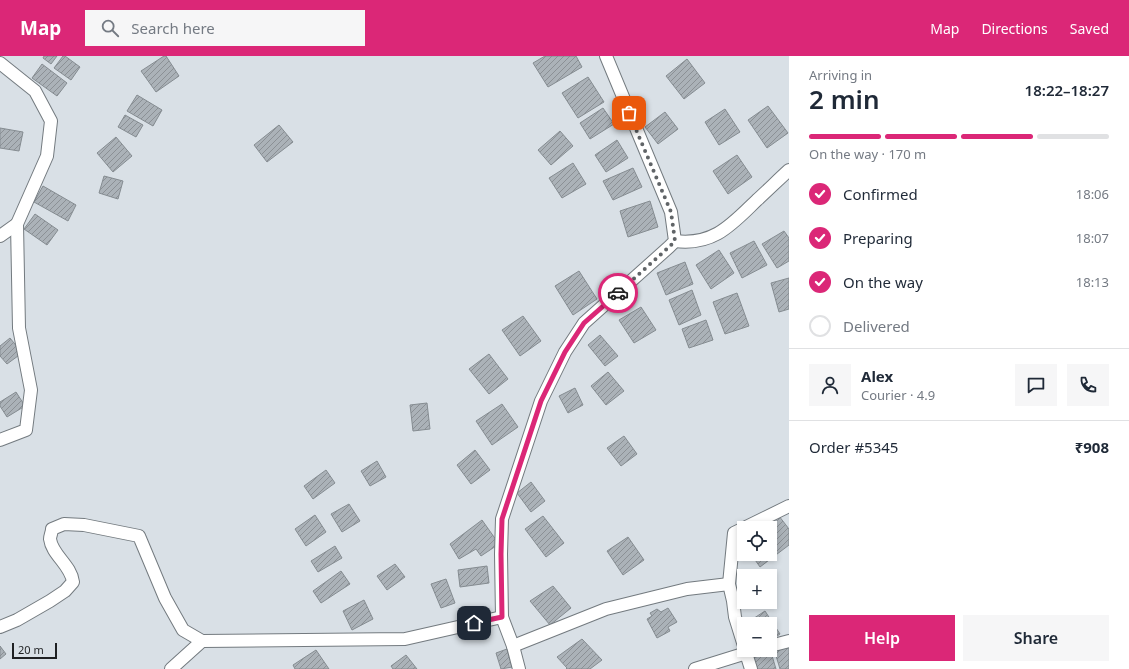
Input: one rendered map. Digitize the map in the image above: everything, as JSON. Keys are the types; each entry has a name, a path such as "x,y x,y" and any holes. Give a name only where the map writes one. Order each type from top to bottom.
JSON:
{"street":[{"path":"606,56 671,212 675,241"},
{"path":"0,63 35,91 51,121 47,156 18,224 19,328 31,390 26,430 0,440"},
{"path":"519,669 513,646 502,617 502,519 541,401 565,352 584,323 675,241 692,242 713,236 731,226 789,170"},
{"path":"0,236 18,224"},
{"path":"737,622 729,584 734,532 788,507"},
{"path":"0,627 17,620 50,601 66,591 73,582 72,574 55,551 50,539 52,530 64,524 90,527 138,536 165,598 183,630 202,641 405,639 502,617"},
{"path":"513,646 606,609 687,589 729,584"},
{"path":"171,669 202,641"},
{"path":"777,644 789,641"},
{"path":"695,669 737,654"},
{"path":"749,657 751,669"}],"building":[{"path":"44,56 57,56 51,64 43,58"},
{"path":"63,56 80,67 71,80 54,68"},
{"path":"166,56 179,76 156,92 141,71"},
{"path":"545,56 576,56 582,67 548,87 533,63"},
{"path":"687,59 705,83 684,99 666,76"},
{"path":"42,64 67,83 57,96 32,78"},
{"path":"588,77 604,102 578,118 562,93"},
{"path":"137,95 162,110 153,126 127,111"},
{"path":"768,106 788,133 767,148 748,120"},
{"path":"603,108 614,124 590,139 580,123"},
{"path":"725,109 740,132 719,145 705,122"},
{"path":"665,112 678,129 658,144 645,127"},
{"path":"125,115 143,125 136,137 118,127"},
{"path":"279,125 293,142 267,162 254,145"},
{"path":"0,128 23,132 19,151 0,148"},
{"path":"560,131 573,146 551,165 538,150"},
{"path":"116,137 132,156 113,172 97,153"},
{"path":"617,140 628,158 606,172 595,155"},
{"path":"737,155 752,177 728,194 713,171"},
{"path":"573,163 586,184 562,198 549,178"},
{"path":"633,168 642,187 613,200 603,181"},
{"path":"104,176 123,181 118,199 99,193"},
{"path":"43,186 76,205 68,221 34,202"},
{"path":"650,201 658,227 628,237 620,211"},
{"path":"35,214 58,230 47,245 24,229"},
{"path":"784,231 789,238 789,261 777,268 762,244"},
{"path":"754,241 767,265 742,278 730,253"},
{"path":"719,250 734,273 711,289 696,265"},
{"path":"685,262 693,284 666,295 657,273"},
{"path":"579,271 597,299 573,315 555,286"},
{"path":"789,278 789,309 779,312 771,283"},
{"path":"692,290 701,315 679,325 669,300"},
{"path":"737,293 749,326 725,334 713,302"},
{"path":"641,307 656,330 634,343 619,320"},
{"path":"523,316 541,341 520,356 502,330"},
{"path":"706,320 713,340 689,348 682,329"},
{"path":"600,335 618,356 605,366 588,345"},
{"path":"10,338 22,353 7,364 0,356 0,346"},
{"path":"489,354 508,379 489,394 469,369"},
{"path":"608,372 624,391 606,405 591,386"},
{"path":"575,388 583,405 568,413 559,396"},
{"path":"16,392 25,406 7,417 0,406 0,402"},
{"path":"427,403 430,429 413,431 410,405"},
{"path":"502,404 518,427 492,445 476,421"},
{"path":"624,436 637,454 621,466 607,448"},
{"path":"475,450 490,470 471,484 457,465"},
{"path":"377,461 386,477 370,486 361,471"},
{"path":"326,470 335,483 313,499 304,486"},
{"path":"531,482 545,501 531,512 517,493"},
{"path":"349,504 360,521 342,532 331,514"},
{"path":"315,515 326,532 306,546 295,529"},
{"path":"543,516 564,543 546,557 525,529"},
{"path":"779,516 789,529 789,545 777,554 777,521 772,521"},
{"path":"482,520 499,544 481,556 476,549 459,559 450,544"},
{"path":"628,537 644,560 623,575 607,551"},
{"path":"335,546 342,558 318,572 311,561"},
{"path":"756,561 768,561 760,567"},
{"path":"395,564 405,577 387,590 377,576"},
{"path":"487,566 489,583 460,587 458,570"},
{"path":"341,571 350,584 321,603 313,591"},
{"path":"446,579 455,603 441,608 431,584"},
{"path":"553,586 571,608 550,625 530,601"},
{"path":"364,600 373,619 352,630 343,611"},
{"path":"668,608 677,622 668,627 670,631 657,638 647,619 652,616 650,613 657,609 661,612"},
{"path":"765,611 769,617 756,617"},
{"path":"777,629 780,634 777,636"},
{"path":"582,639 602,660 590,669 566,669 567,668 557,657"},
{"path":"789,644 789,669 780,669 776,657 777,648"},
{"path":"0,646 6,654 0,659"},
{"path":"507,649 512,667 501,669 496,653"},
{"path":"316,650 329,669 295,669 293,665"},
{"path":"406,655 417,669 393,669 391,666"},
{"path":"751,657 772,657 776,669 754,669"}],"way so far":[{"path":"618,293 675,241 671,212 629,113"}],"route":[{"path":"474,623 502,617 502,519 541,401 565,352 584,323 618,293"}]}
